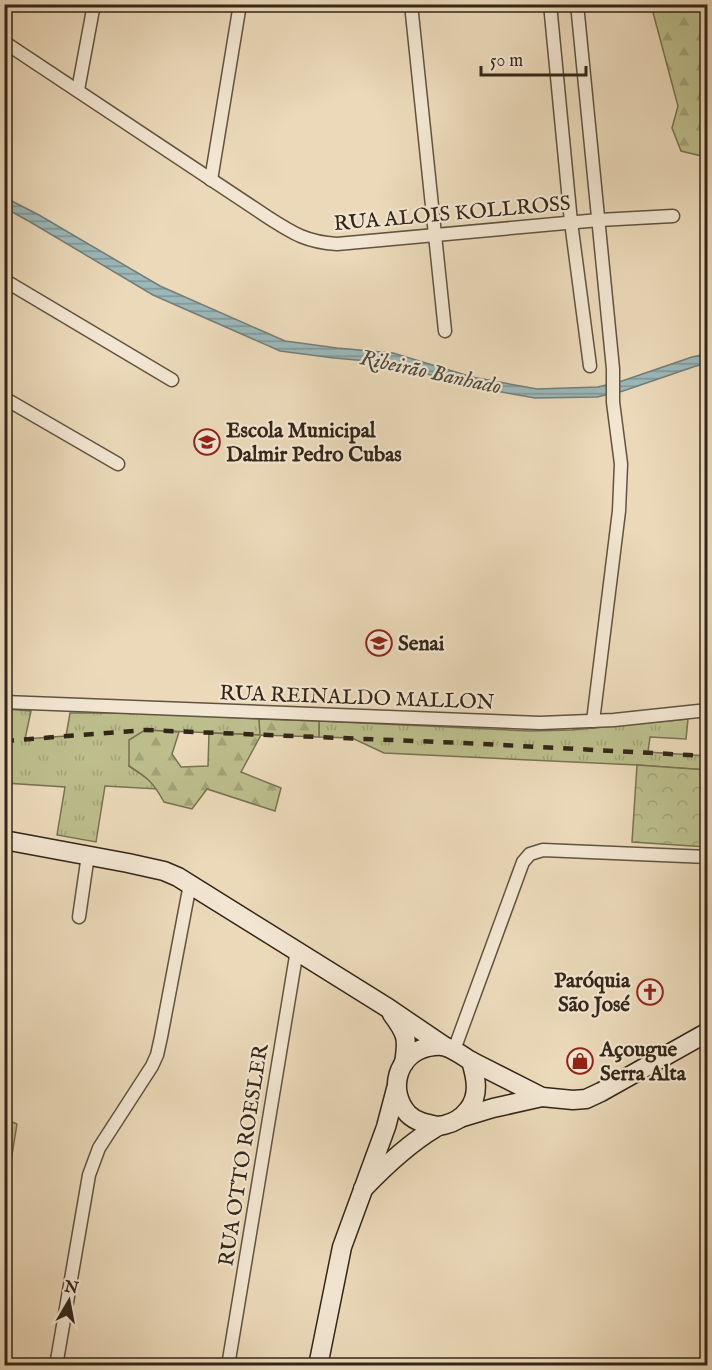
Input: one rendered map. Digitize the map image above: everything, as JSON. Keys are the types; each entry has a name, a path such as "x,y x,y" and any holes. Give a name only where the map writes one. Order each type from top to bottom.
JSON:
{"main road":[{"path":"4,840 164,871 190,884 297,950 449,1048 542,1097"},
{"path":"388,1008 401,1026 407,1041 404,1063"},
{"path":"460,1118 542,1097 586,1099 708,1032"},
{"path":"318,1365 342,1247 386,1127 398,1075 404,1063 422,1049 449,1048"},
{"path":"396,1088 400,1103 409,1115 422,1124 438,1126 452,1123 469,1110 474,1099 476,1087 471,1061"},
{"path":"363,1189 384,1168 438,1126"}],"street":[{"path":"78,90 94,4"},
{"path":"211,180 240,4"},
{"path":"411,4 445,331"},
{"path":"550,4 571,222 590,366"},
{"path":"577,4 614,369 613,402 621,464 619,511 593,721"},
{"name":"RUA ALOIS KOLLROSS","path":"4,42 284,228 319,243 337,244 571,222 673,216"},
{"path":"4,280 172,380"},
{"path":"4,398 118,464"},
{"name":"RUA REINALDO MALLON","path":"4,702 540,723 708,711"},
{"path":"449,1048 523,862 530,854 543,850 708,857"},
{"path":"79,917 88,855"},
{"path":"56,1365 89,1175 99,1149 157,1055 190,884"},
{"name":"RUA OTTO ROESLER","path":"228,1365 297,950"}],"green space":[{"path":"651,5 707,5 708,147 701,156 681,151 672,128 678,106"},
{"path":"5,709 31,711 25,739 66,736 70,713 147,713 259,719 261,735 145,730 129,766 149,779 157,789 105,786 96,842 57,835 65,787 5,783"},
{"path":"259,719 319,721 319,737 261,735 241,772 281,788 275,811 207,789 192,809 164,802 150,781 129,766 129,740 145,730 179,732 172,754 181,767 208,766 209,733 260,735"},
{"path":"688,719 686,739 650,737 648,752 707,756 707,770 384,753 352,738 319,737 319,721 529,731 572,730"},
{"path":"637,765 707,770 707,847 632,842"},
{"path":"5,1119 17,1124 8,1179 5,1179"}],"water":[{"name":"Ribeirão Banhado","path":"4,197 160,286 285,341 393,353 472,377 537,389 598,387 707,354 707,363 623,391 597,397 535,398 468,386 390,363 280,351 153,295 5,208"}],"railway":[{"path":"4,741 145,730 708,756"}],"place":[{"name":"Escola Municipal Dalmir Pedro Cubas","path":"207,442"},
{"name":"Senai","path":"379,643"},
{"name":"Paróquia São José","path":"650,992"},
{"name":"Açougue Serra Alta","path":"580,1061"}]}
